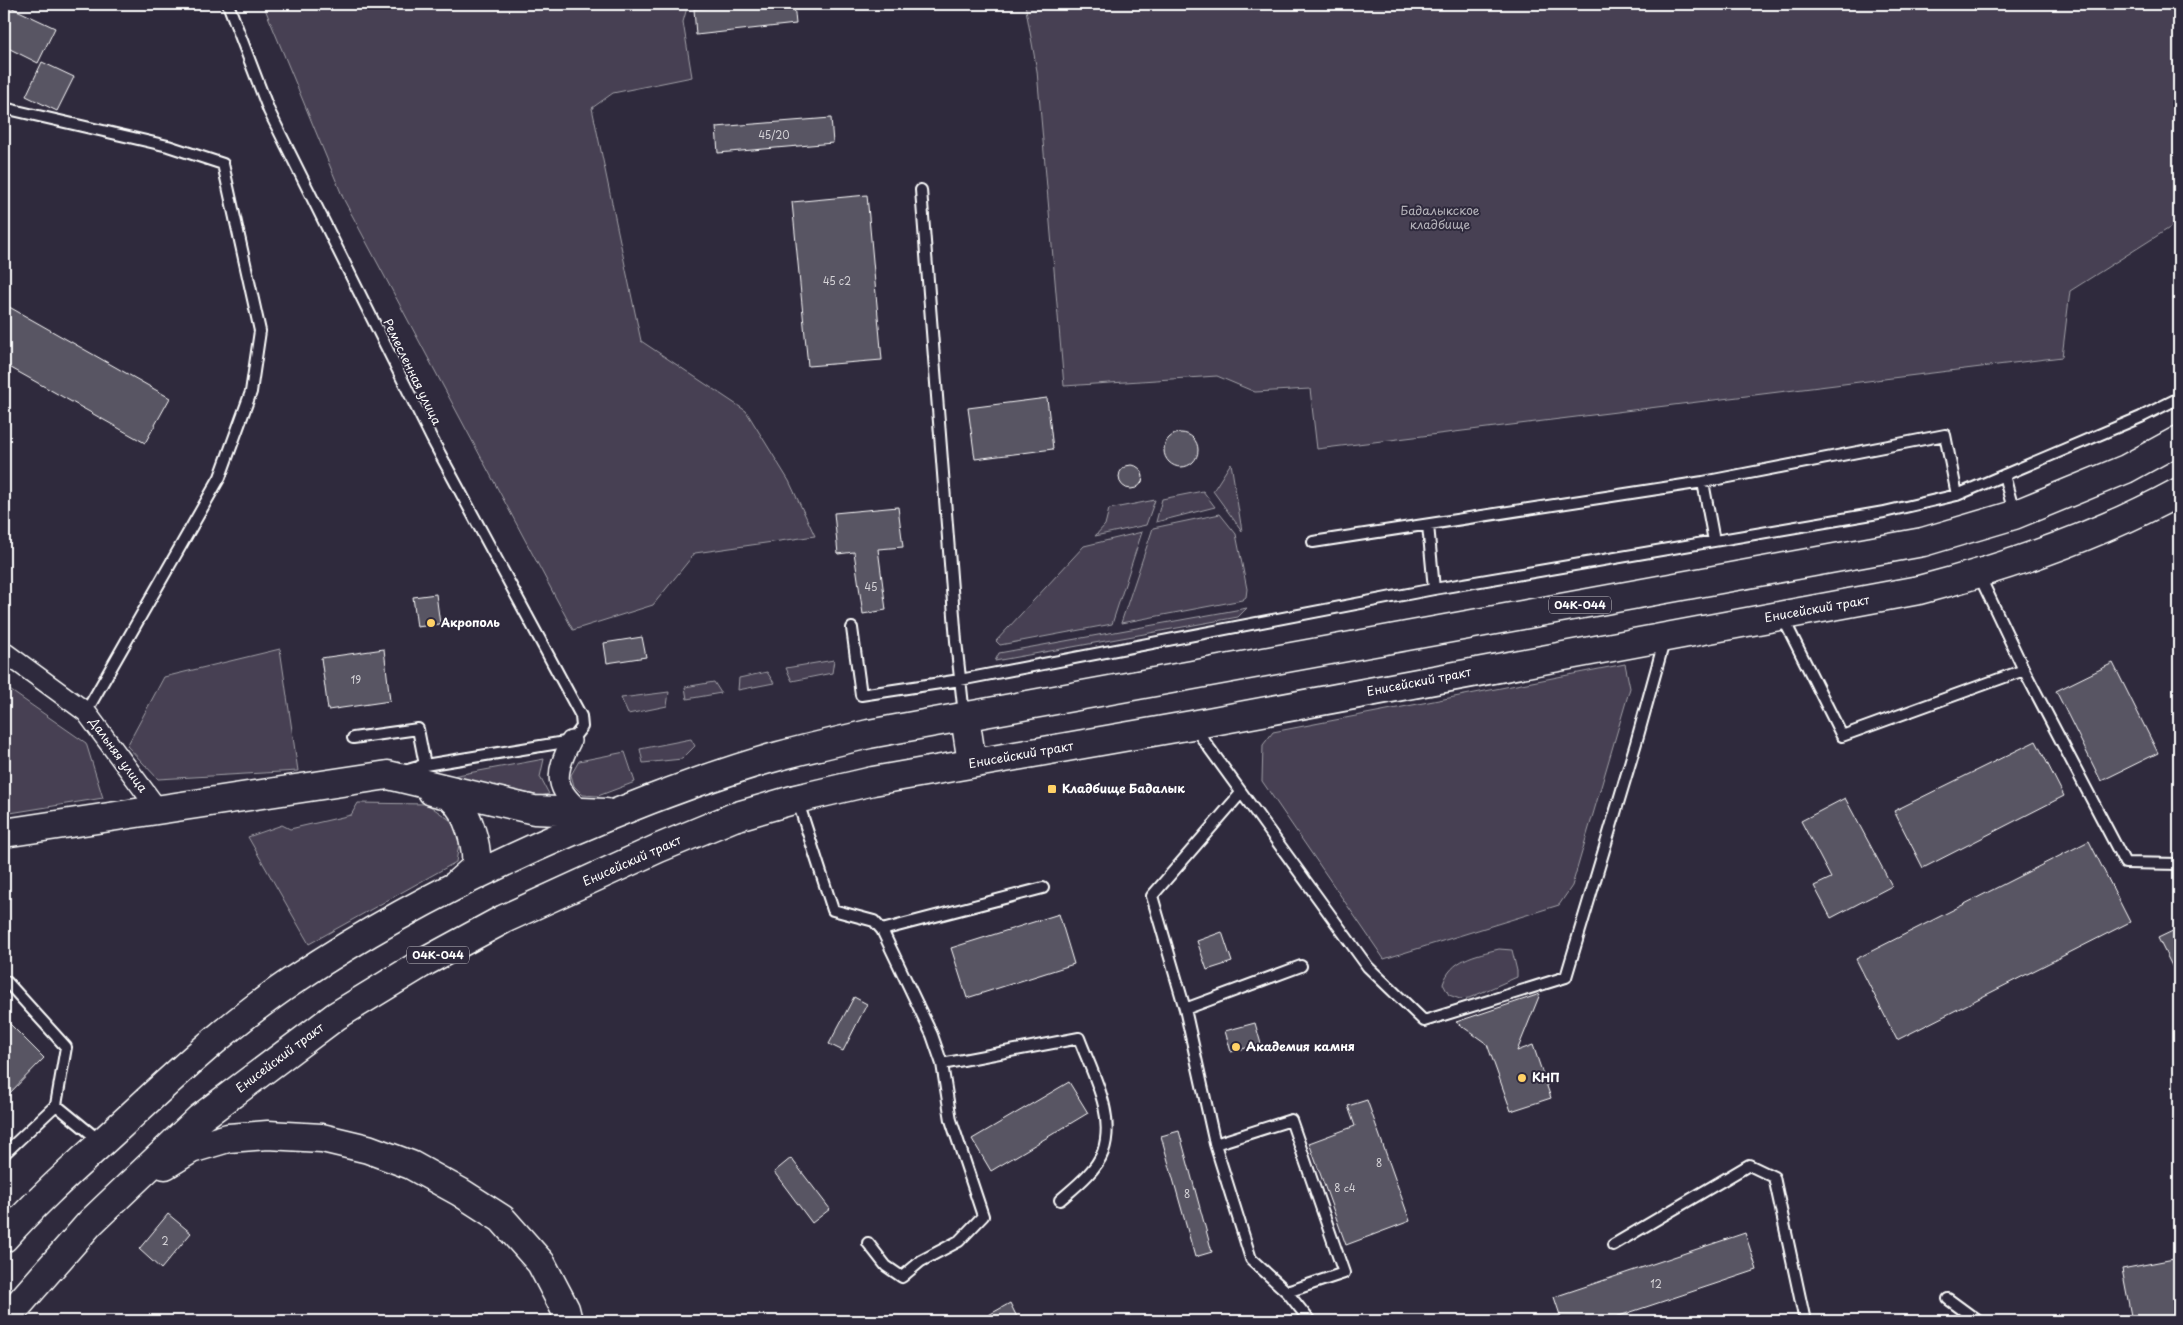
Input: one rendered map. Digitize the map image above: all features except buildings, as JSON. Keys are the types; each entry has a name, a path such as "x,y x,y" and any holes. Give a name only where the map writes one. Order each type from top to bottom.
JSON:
{"main road":[{"name":"04К-044","path":"4,1238 102,1142 185,1066 292,981 350,944 453,887 530,850 616,813 692,784 777,756 869,734 1923,542 2014,514 2126,469 2179,440"},
{"name":"Енисейский тракт","path":"4,1321 90,1223 199,1119 336,1016 422,964 504,919 659,848 734,817 796,798 873,781 1192,725 1919,590 1979,575 2098,531 2141,513 2179,492"},
{"path":"965,717 972,763"},
{"path":"388,775 451,797 464,815 473,834 478,855 476,867 453,887"},
{"path":"4,833 157,808 388,775 534,810 616,813"},
{"path":"123,1190 192,1149 228,1138 268,1135 322,1138 368,1149 411,1165 460,1192 502,1219 541,1263 568,1321"}],"street":[{"name":"Дальняя улица","path":"4,652 86,712 157,808"},
{"path":"571,741 560,762 558,776 568,800 584,813"}],"lane":[{"name":"Ремесленная улица","path":"228,4 270,111 432,439 581,716 582,727 571,741"},
{"path":"4,108 168,146 223,164 260,331 251,392 220,476 86,712"},
{"path":"921,190 960,680 965,717"},
{"path":"852,628 861,695 960,680 1434,589 1884,512 1958,495 2132,421 2179,398"},
{"path":"1314,542 1703,482 1945,435 1958,495"},
{"path":"2004,475 2014,514"},
{"path":"1703,482 1714,541"},
{"path":"1428,525 1434,589"},
{"path":"1979,575 2024,670 2125,863 2179,864"},
{"path":"1782,616 1842,736 2024,670"},
{"path":"1192,725 1368,967 1424,1021 1566,977 1666,636"},
{"path":"353,738 418,729 424,765"},
{"path":"388,775 424,765 571,741"},
{"path":"1241,793 1152,896 1186,1009 1215,1144 1251,1259 1287,1292 1310,1321"},
{"path":"796,798 833,910 874,921 882,930 932,1036 942,1064 950,1120 982,1216 958,1241 921,1261 902,1277 886,1266 868,1243"},
{"path":"882,930 1043,888"},
{"path":"1186,1009 1301,966"},
{"path":"4,982 7,982 66,1047 56,1105 4,1154"},
{"path":"942,1064 1079,1038 1108,1122 1103,1153 1087,1175 1060,1200"},
{"path":"56,1105 102,1142"},
{"path":"1215,1144 1292,1120 1344,1273 1287,1292"},
{"path":"1613,1245 1749,1165 1774,1177 1805,1321"},
{"path":"1948,1299 1978,1321"}],"green space":[{"path":"263,4 688,4 683,22 692,77 613,93 592,108 641,341 746,411 789,481 815,536 695,553 653,605 573,630 344,200"},
{"name":"Бадалыкское кладбище","path":"1025,4 2179,4 2179,222 2070,291 2062,357 1317,449 1310,389 1255,392 1217,376 1064,386 1037,71"},
{"path":"1231,463 1242,531 1213,491"},
{"path":"1203,491 1215,507 1156,522 1162,499"},
{"path":"1155,500 1146,525 1095,536 1105,525 1109,509"},
{"path":"1220,514 1236,534 1247,589 1246,597 1242,600 1121,623 1153,528"},
{"path":"1142,532 1112,624 1000,645 996,641 1084,546"},
{"path":"1247,608 1238,617 995,661 999,653"},
{"path":"280,649 298,771 158,779 127,746 164,677"},
{"path":"834,660 832,673 792,681 786,668"},
{"path":"1625,664 1630,688 1572,886 1559,905 1384,959 1262,781 1263,745 1273,732"},
{"path":"767,672 774,683 738,690 739,678"},
{"path":"714,682 721,693 687,699 685,687"},
{"path":"4,686 86,743 103,798 4,814"},
{"path":"669,692 667,706 628,714 621,698"},
{"path":"691,739 695,746 682,759 643,763 640,749"},
{"path":"625,752 635,782 598,796 583,795 574,786 571,775 579,761"},
{"path":"544,759 540,777 549,794 540,796 452,776"},
{"path":"358,803 427,804 450,820 460,838 456,862 309,944 248,837 282,825 290,829 351,815"},
{"path":"1499,949 1512,950 1517,977 1469,998 1460,999 1449,995 1443,984 1452,969 1465,959"}],"place":[{"name":"Акрополь","path":"431,623"},
{"name":"Кладбище Бадалык","path":"1052,789"},
{"name":"Академия камня","path":"1236,1047"},
{"name":"КНП","path":"1522,1078"}]}
